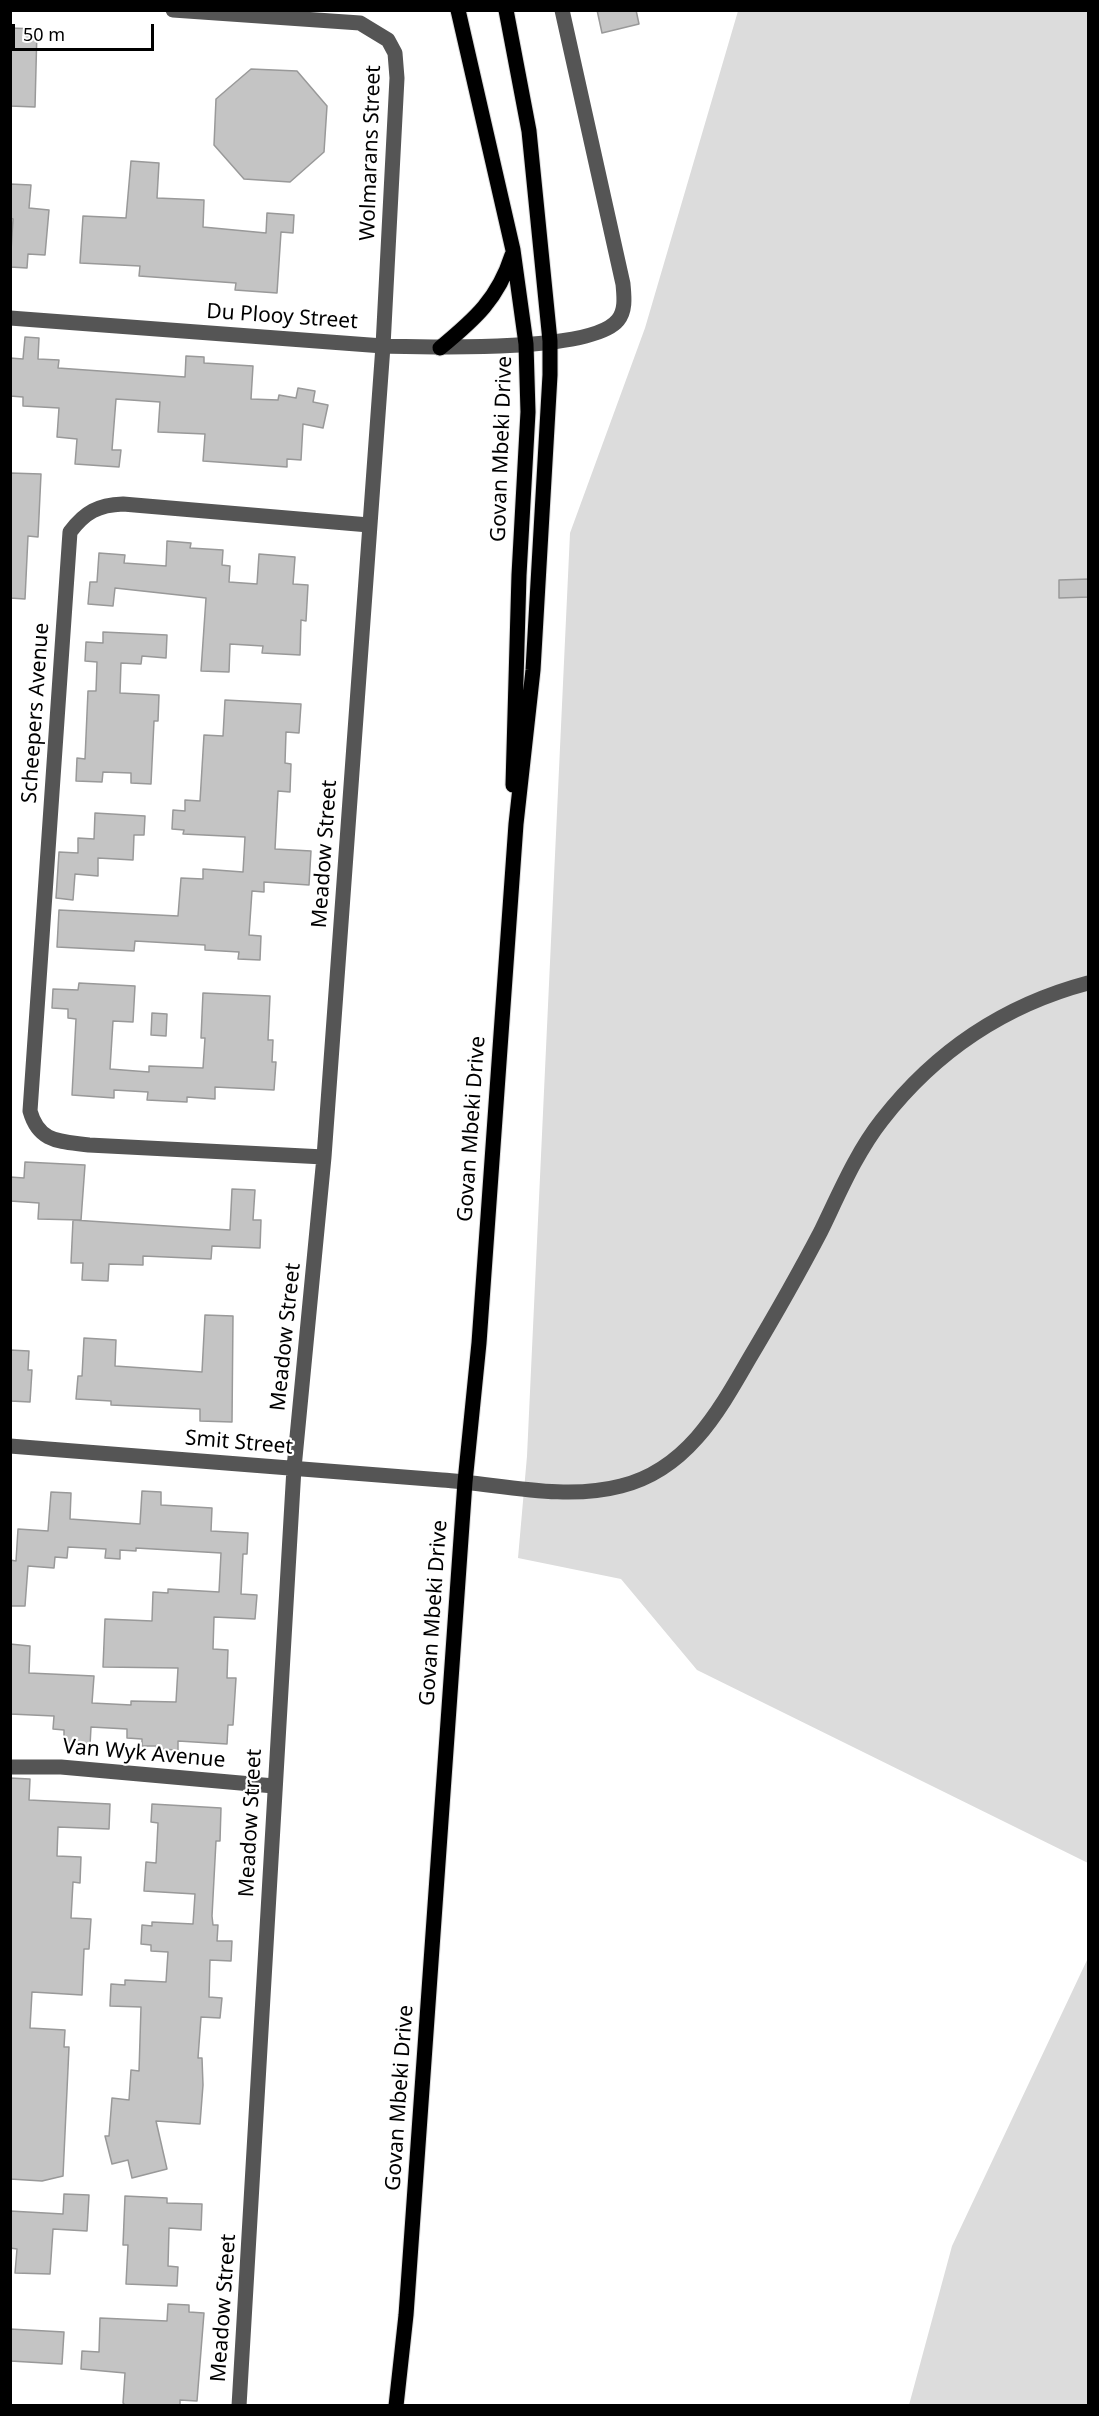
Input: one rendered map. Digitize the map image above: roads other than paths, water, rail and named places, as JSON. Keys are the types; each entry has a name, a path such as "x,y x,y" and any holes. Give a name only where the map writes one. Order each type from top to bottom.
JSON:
{"main road":[{"name":"Govan Mbeki Drive","path":"458,10 513,250 526,344 528,412 512,755 516,824"},
{"name":"Govan Mbeki Drive","path":"396,2406 406,2315 465,1482 479,1343 516,824 533,670 542,542 550,341 529,131 506,10"},
{"path":"440,348 483,311 505,275 513,250"}],"street":[{"name":"Wolmarans Street","path":"173,10 360,23 388,40 395,53 397,89 382,346"},
{"name":"Du Plooy Street","path":"10,318 382,346 440,348 526,344 584,337 607,330 618,321 623,312 624,298 562,10"},
{"name":"Meadow Street","path":"239,2406 294,1468 324,1157 382,346"},
{"name":"Scheepers Avenue","path":"324,1157 89,1145 60,1141 41,1134 33,1124 30,1111 35,1008 70,532 90,510 106,505 123,504 369,525"},
{"name":"Smit Street","path":"10,1446 465,1482 572,1493 596,1491 647,1478 668,1466 690,1447 714,1416 799,1274 861,1151 881,1121 930,1066 998,1017 1029,1003 1089,983"},
{"name":"Van Wyk Avenue","path":"10,1767 62,1767 274,1786"}]}
